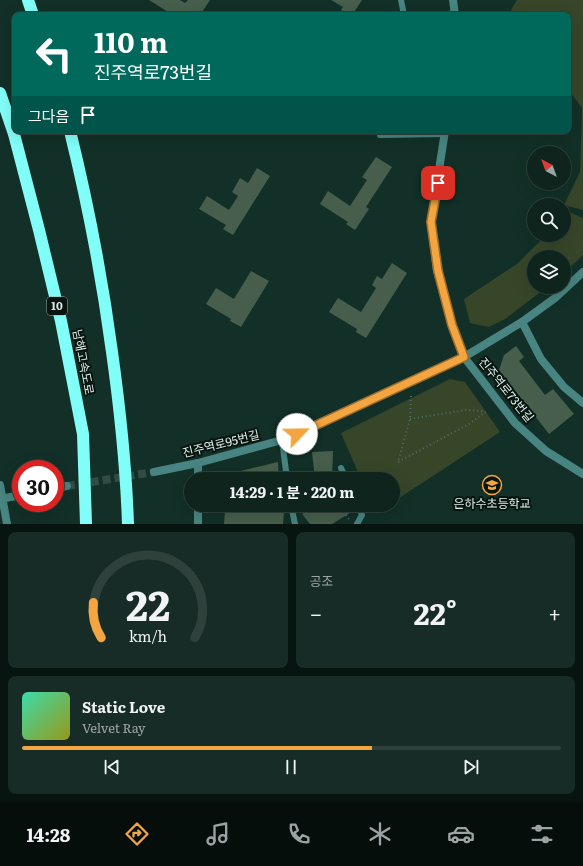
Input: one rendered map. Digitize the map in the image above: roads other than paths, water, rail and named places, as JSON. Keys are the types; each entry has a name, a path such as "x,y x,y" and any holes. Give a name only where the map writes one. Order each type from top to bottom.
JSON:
{"highway":[{"name":"남해고속도로","path":"0,93 12,129"},
{"name":"남해고속도로","path":"14,134 61,321 83,434 86,524"},
{"path":"71,134 83,183 104,298 123,429 128,524"}],"street":[{"path":"454,0 455,12"},
{"name":"진주역로73번길","path":"444,134 431,222 438,271 452,325 464,357 515,423 546,451 583,474"},
{"name":"진주역로95번길","path":"154,472 198,463 282,440 464,357 522,322 555,298 583,272"},
{"path":"522,322 541,359 564,387 583,403"},
{"path":"198,463 198,472"},
{"path":"0,484 1,498 7,524"},
{"path":"1,498 12,496"},
{"path":"198,512 198,524"}],"lane":[{"path":"401,0 403,12"},
{"path":"380,135 401,134"},
{"path":"282,440 287,472"},
{"path":"341,468 343,472"},
{"path":"292,512 294,524"},
{"path":"357,524 362,515 361,512"}],"tunnel":[{"path":"67,486 154,472"}],"place":[{"name":"은하수초등학교","path":"492,485"}]}
